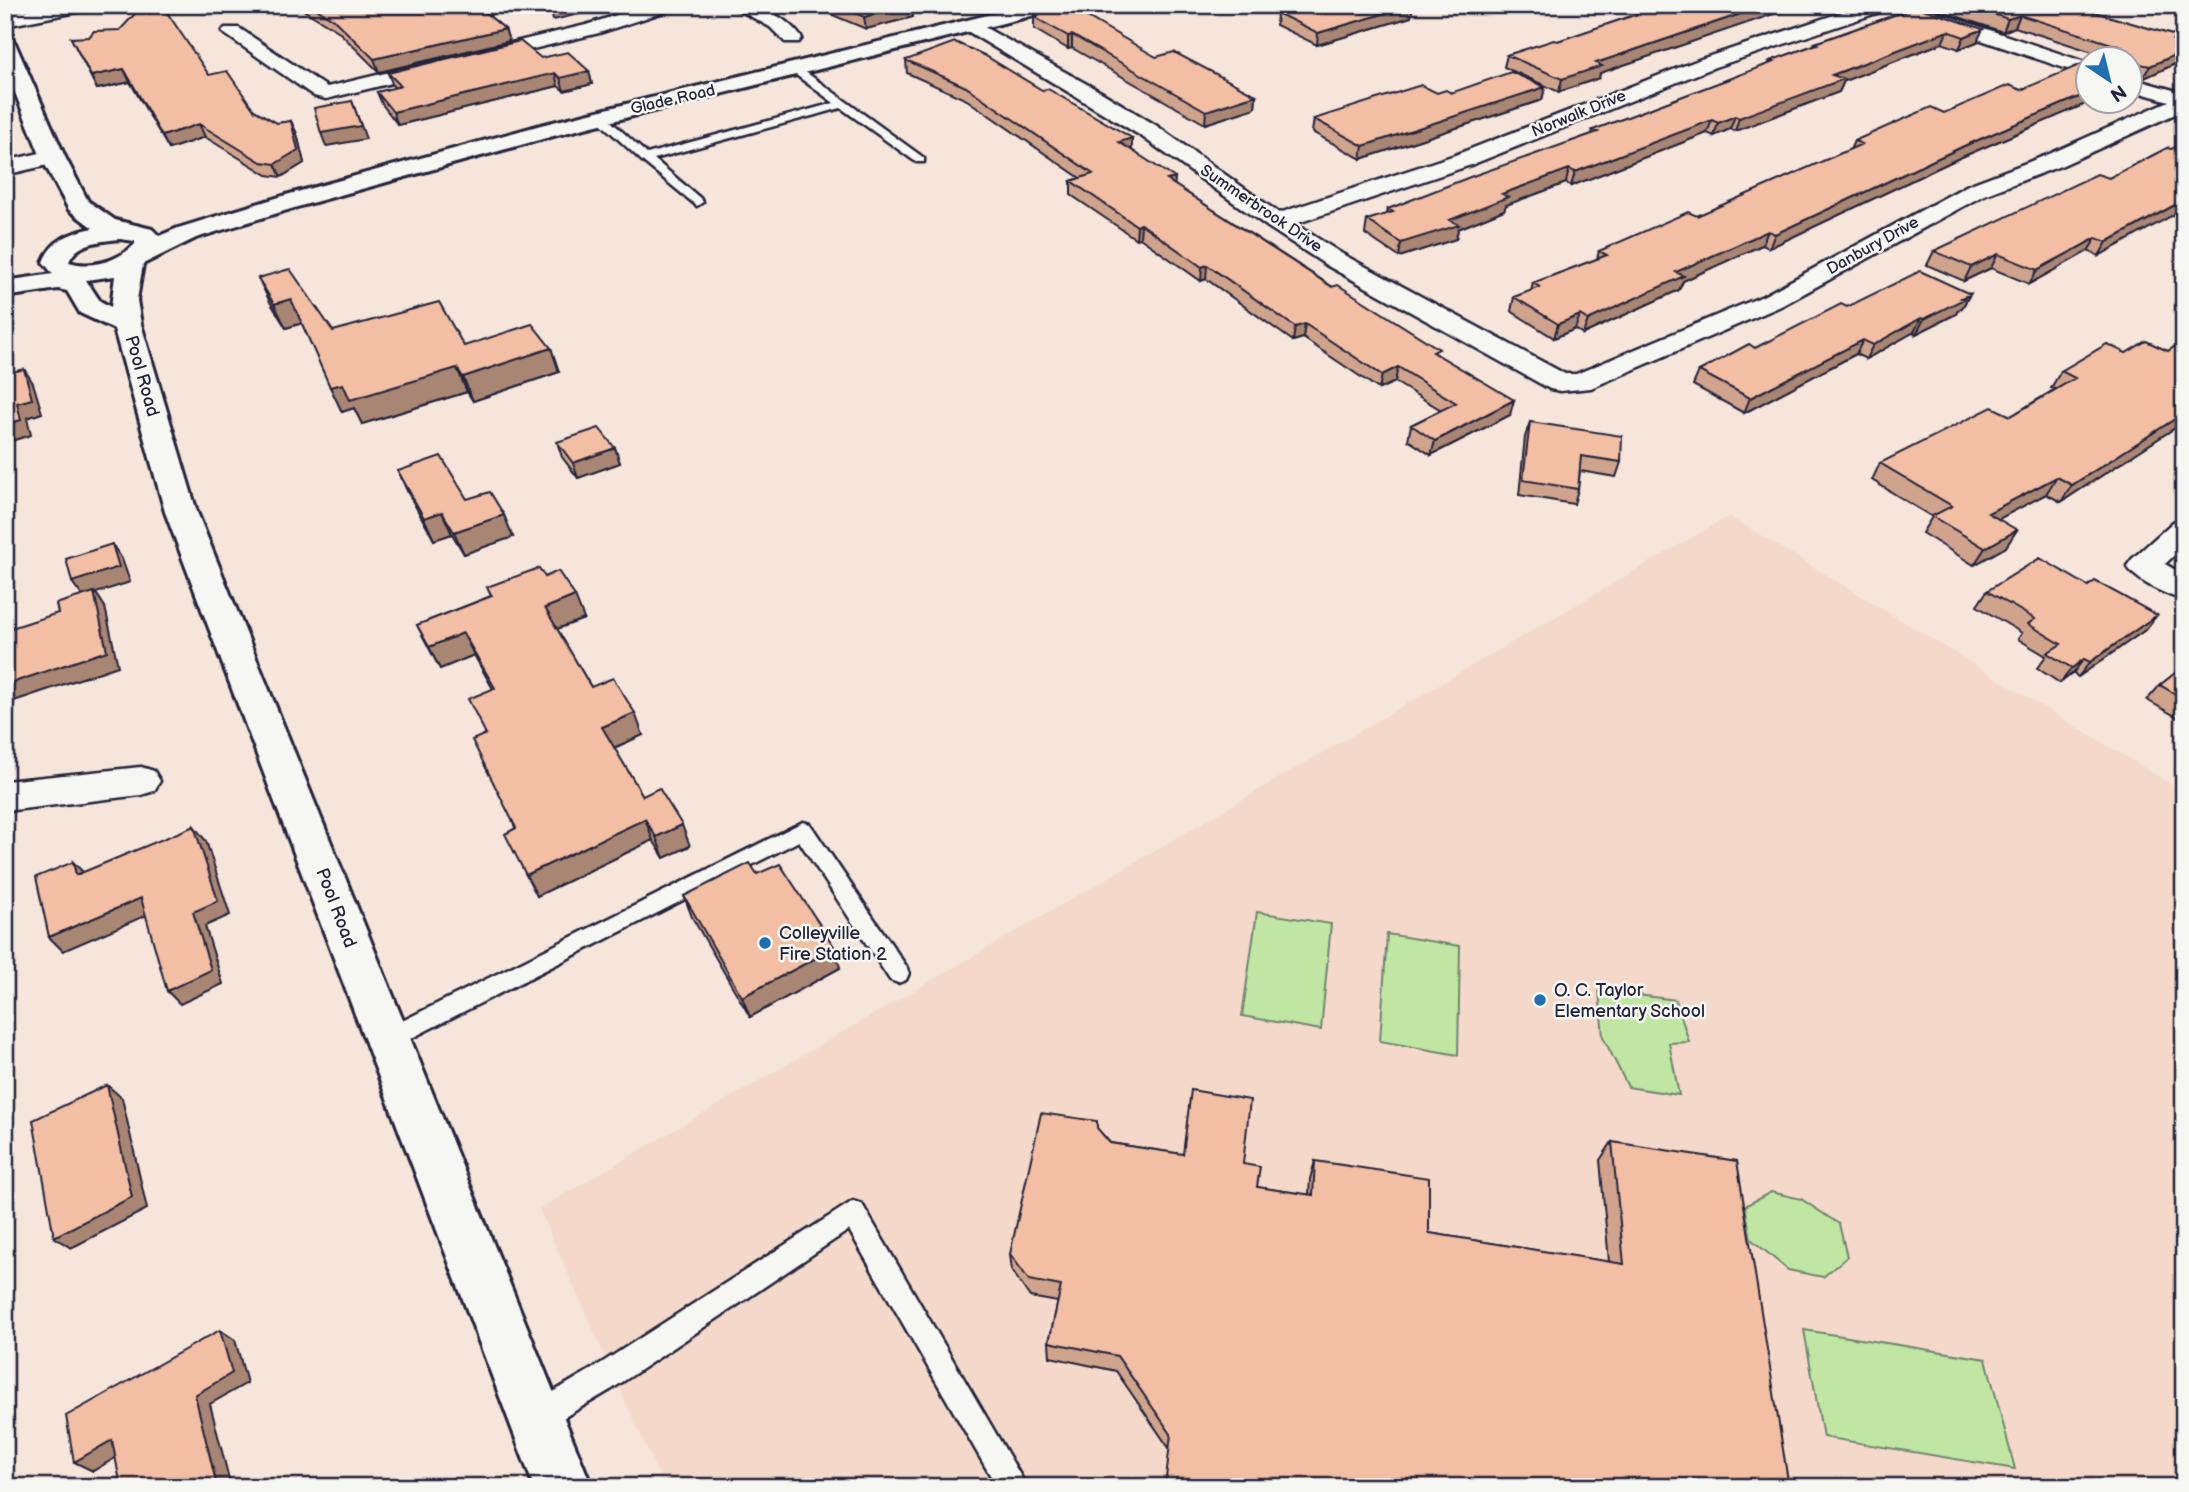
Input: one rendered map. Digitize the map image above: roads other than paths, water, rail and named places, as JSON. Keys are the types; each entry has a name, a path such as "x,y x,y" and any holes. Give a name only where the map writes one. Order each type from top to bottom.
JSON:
{"main road":[{"name":"Glade Road","path":"131,244 187,233 295,200 600,117 1050,5"},
{"path":"5,43 53,157 74,197 78,224 71,261"},
{"path":"74,197 131,244"},
{"path":"31,256 41,252 57,237 60,207 74,197"},
{"path":"5,281 71,261 92,236 131,244"},
{"path":"5,272 40,262 71,261 116,267 131,244"},
{"name":"Pool Road","path":"131,244 124,300 127,324 181,512 563,1487"},
{"name":"Pool Road","path":"71,261 103,288 127,324"},
{"path":"5,289 58,281 76,286 90,307 127,324"}],"street":[{"path":"5,9 28,5"},
{"path":"5,20 82,5"},
{"path":"232,32 326,93 592,29 666,5"},
{"path":"739,5 777,23 792,38"},
{"name":"Norwalk Drive","path":"1276,222 1463,160 1708,63 1883,5"},
{"path":"1896,5 2074,65"},
{"name":"Summerbrook Drive","path":"968,26 1094,96 1149,131 1276,222 1335,260 1560,383"},
{"path":"2144,88 2184,100"},
{"name":"Danbury Drive","path":"1560,383 1581,382 1772,301 1976,190 2054,160 2184,100"},
{"path":"5,168 53,157"},
{"path":"2184,528 2143,566 2184,589"},
{"path":"5,796 141,781"}],"lane":[{"path":"796,70 920,160"},
{"path":"645,158 843,104"},
{"path":"600,117 697,202"},
{"path":"388,1039 803,831 898,973"},
{"path":"536,1418 601,1379 853,1213 1013,1487"}],"place":[{"name":"Colleyville Fire Station 2","path":"765,943"},
{"name":"O. C. Taylor Elementary School","path":"1540,1000"}]}
